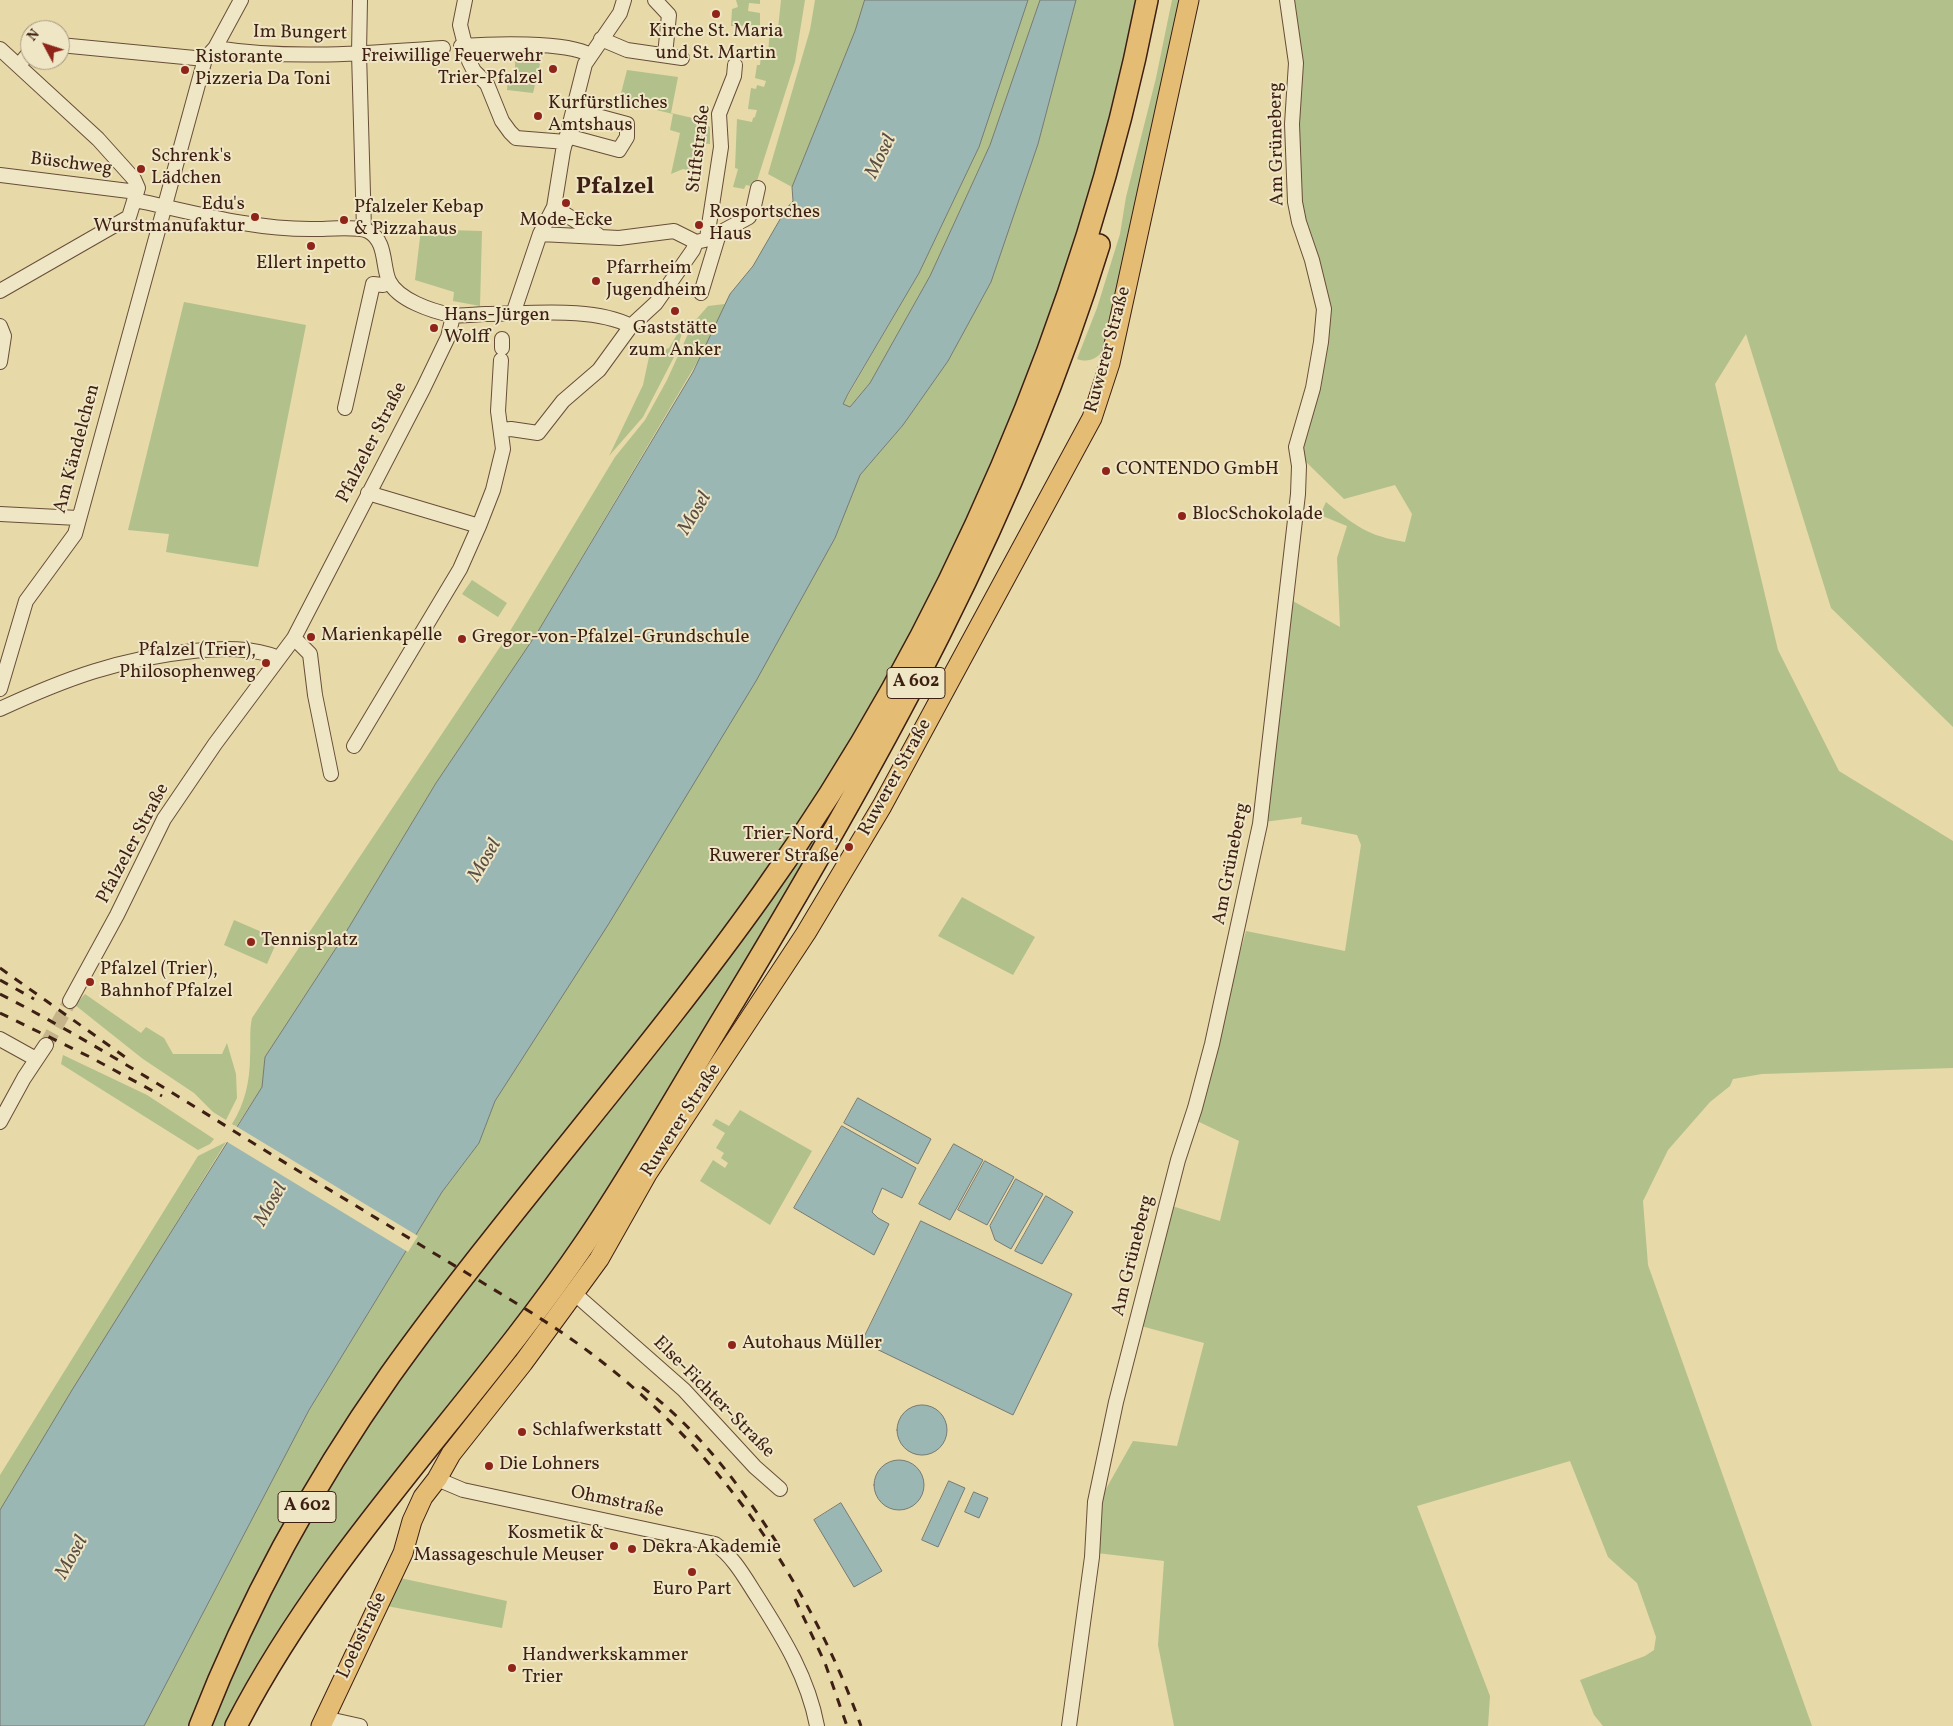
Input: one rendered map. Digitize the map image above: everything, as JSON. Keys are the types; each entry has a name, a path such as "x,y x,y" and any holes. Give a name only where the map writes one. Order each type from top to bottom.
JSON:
{"highway":[{"name":"A 602","path":"200,1726 239,1636 287,1540 360,1421 442,1304 637,1060 763,893 812,823 900,675 948,581 999,471 1047,351 1100,196 1124,110 1147,0"},
{"name":"A 602","path":"236,1726 265,1672 321,1585 374,1514 540,1306 586,1242 784,918 880,751 965,582 998,511 1089,280 1137,112 1161,0"}],"main road":[{"name":"Ruwerer Straße","path":"437,1479 451,1454 575,1294 599,1259 646,1174 806,933 862,839 1092,418 1110,363 1189,0"},
{"name":"Loebstraße","path":"322,1722 406,1546 417,1532 437,1479"}],"street":[{"path":"70,46 205,59 215,48 241,0"},
{"path":"360,0 359,53 443,48"},
{"path":"465,0 460,25 463,46 474,71 487,84 502,121 510,132 516,138 566,139 619,150 628,137 627,124 575,110"},
{"path":"513,314 540,234 554,207 566,139 586,64 590,55 620,13 624,0"},
{"path":"655,0 669,15 665,55"},
{"name":"Am Grüneberg","path":"1069,1726 1092,1557 1095,1502 1116,1402 1178,1160 1195,1108 1212,1044 1260,824 1298,494 1299,466 1296,447 1313,388 1322,342 1324,309 1312,260 1299,222 1296,202 1292,124 1296,63 1288,0"},
{"path":"601,39 627,50 682,58"},
{"path":"463,46 563,46 580,50 590,55"},
{"name":"Im Bungert","path":"215,48 265,55 359,53 364,229"},
{"path":"0,49 19,64 80,124 98,138 137,183 136,196 129,217 0,291"},
{"name":"Am Kändelchen","path":"0,689 26,601 75,534 205,59"},
{"name":"Stiftstraße","path":"707,239 721,147 719,114 734,76 736,65"},
{"name":"Büschweg","path":"0,175 136,196 164,207 210,218 288,230 364,229"},
{"path":"501,430 511,429 538,433 563,401 599,370 631,326 656,303 693,250 751,211 758,188"},
{"path":"554,207 599,236"},
{"path":"364,229 377,240 385,257 388,281 403,295 419,304 453,316 555,312 616,319 631,326"},
{"path":"540,234 619,238 674,231 707,239"},
{"path":"701,293 707,239"},
{"path":"345,408 373,284 384,285 388,281"},
{"name":"Pfalzeler Straße","path":"70,1001 117,915 164,819 214,744 294,638 448,337 453,316"},
{"path":"0,326 4,336 0,362"},
{"path":"354,746 460,570 493,490 503,449 498,411 502,349"},
{"path":"368,493 479,526"},
{"path":"0,514 78,518"},
{"path":"294,638 310,654 315,695 331,774"},
{"path":"0,709 98,668 140,658 221,648 264,652 279,658"},
{"path":"0,1039 36,1059"},
{"path":"0,1122 46,1045"},
{"name":"Else-Fichter-Straße","path":"575,1294 684,1390 755,1467 780,1489"},
{"name":"Ohmstraße","path":"437,1479 463,1490 708,1542 729,1556 792,1654 808,1688 817,1726"},
{"path":"322,1722 360,1726"}],"green space":[{"path":"736,0 760,0 760,4 749,3 748,11 760,13 760,25 731,26 732,9 738,7"},
{"path":"781,0 805,0 795,62 755,187 746,185 744,189 733,187 738,169 735,168 737,119 752,122 755,117 757,110 748,109 751,88 756,89 757,85 764,87 766,81 755,78 757,65 760,65 761,55 759,53 768,53 770,30 778,29"},
{"path":"815,0 865,0 855,31 792,187 768,174 810,30"},
{"path":"1028,0 1040,0 990,145 930,276 870,383 850,407 843,404 919,273 979,147"},
{"path":"1076,0 1139,0 1094,182 1023,393 975,505 880,698 761,884 507,1206 372,1390 193,1726 144,1726 309,1410 442,1192 479,1143 495,1101 637,877 835,538 860,475 903,425 948,361 991,282 1038,144"},
{"path":"1172,0 1183,0 1104,350 1092,359 1085,361 1077,359 1097,308 1120,234 1126,197 1156,78"},
{"path":"1286,0 1953,0 1953,727 1831,608 1746,334 1715,384 1778,650 1839,771 1953,841 1953,1068 1762,1074 1733,1079 1730,1086 1710,1102 1668,1150 1643,1201 1648,1265 1812,1726 1603,1726 1594,1715 1580,1680 1645,1656 1654,1650 1656,1637 1637,1583 1608,1557 1570,1461 1417,1506 1490,1696 1488,1726 1174,1726 1158,1645 1164,1561 1097,1553 1098,1503 1133,1441 1177,1446 1204,1343 1141,1326 1172,1206 1220,1221 1239,1141 1193,1119 1246,931 1345,951 1361,845 1357,835 1301,824 1302,817 1264,822 1291,600 1340,627 1337,558 1347,526 1320,515 1326,502 1362,529 1381,537 1405,542 1412,514 1395,485 1344,499 1302,458 1328,311 1297,184"},
{"path":"515,50 526,50 529,57 540,64 533,93 507,90 508,77 515,76"},
{"path":"627,70 678,77 671,113 697,119 710,127 710,144 697,143 692,171 683,169 671,174 680,133 670,130 673,114 619,101"},
{"path":"446,228 447,230 482,231 480,306 453,301 454,292 415,280 421,229"},
{"path":"184,302 306,325 258,567 166,552 169,534 128,530"},
{"path":"725,304 709,342 537,633 436,783 340,942 265,1057 262,1087 236,1127 232,1124 246,1092 249,1074 252,1018 504,641 615,457 645,420 667,380 693,323 708,306"},
{"path":"686,319 679,343 673,350 674,357 643,417 609,456 643,385 649,357 669,348"},
{"path":"472,580 507,603 498,617 462,594"},
{"path":"859,758 858,778 579,1238 228,1726 208,1726 230,1671 304,1527 384,1398"},
{"path":"962,897 1035,937 1013,975 938,936"},
{"name":"Tennisplatz","path":"234,920 278,939 267,964 224,945"},
{"path":"85,994 141,1033 146,1027 164,1038 173,1054 222,1054 227,1043 236,1074 237,1098 226,1120 213,1112 194,1093 143,1059 75,1005"},
{"path":"63,1055 147,1095 214,1139 210,1144 198,1150 61,1064"},
{"path":"740,1110 812,1151 770,1225 700,1181 713,1160 725,1168 728,1163 721,1158 724,1153 716,1148 725,1133 712,1125 716,1119 729,1126"},
{"path":"226,1142 0,1510 0,1475 198,1156"},
{"path":"400,1578 507,1601 502,1628 387,1606"}],"water":[{"name":"Mosel","path":"865,0 1028,0 979,147 919,273 843,404 850,407 870,383 930,276 990,145 1040,0 1076,0 1038,144 991,282 948,361 903,425 860,475 835,538 756,681 608,925 495,1101 479,1143 442,1192 309,1410 144,1726 0,1726 0,1510 72,1390 262,1087 265,1057 340,942 436,783 537,633 693,372 730,294 753,266 786,209 793,201 792,187 855,31"},
{"path":"858,1098 931,1139 918,1164 844,1123"},
{"path":"842,1126 916,1168 902,1198 882,1188 872,1212 889,1224 874,1255 794,1208"},
{"path":"954,1144 983,1160 950,1220 919,1204"},
{"path":"985,1161 1014,1177 987,1225 958,1210"},
{"path":"1016,1179 1043,1194 1011,1249 995,1240 990,1226"},
{"path":"1046,1196 1073,1212 1042,1264 1015,1251"},
{"path":"921,1221 1072,1294 1013,1415 862,1342"},
{"path":"917,1405 927,1405 940,1412 947,1425 947,1435 940,1448 927,1455 917,1455 908,1451 901,1444 897,1435 897,1425 901,1416 908,1409"},
{"path":"894,1460 904,1460 917,1467 924,1480 924,1490 917,1503 904,1510 894,1510 885,1506 878,1499 874,1490 874,1480 878,1471 885,1464"},
{"path":"949,1481 965,1488 938,1547 922,1540"},
{"path":"974,1492 988,1498 979,1518 965,1512"},
{"path":"841,1503 882,1571 854,1587 814,1520"}],"pier":[{"path":"234,1125 418,1236 408,1252 224,1140"}],"tunnel":[{"path":"46,1045 70,1001"}],"railway":[{"path":"0,968 128,1059"},
{"path":"0,980 34,999"},
{"path":"0,994 120,1061 508,1298 558,1330 606,1365 648,1401 688,1441 725,1483 759,1527 817,1623 861,1726"},
{"path":"0,1013 90,1057 162,1096"},
{"path":"642,1387 682,1421 717,1459 777,1543"},
{"path":"795,1599 825,1663 847,1726"}],"place":[{"name":"Kirche St. Maria und St. Martin","path":"716,14"},
{"name":"Freiwillige Feuerwehr Trier-Pfalzel","path":"553,69"},
{"name":"Ristorante Pizzeria Da Toni","path":"185,70"},
{"name":"Kurfürstliches Amtshaus","path":"538,116"},
{"name":"Schrenk's Lädchen","path":"141,169"},
{"name":"Mode-Ecke","path":"566,203"},
{"name":"Edu's Wurstmanufaktur","path":"255,217"},
{"name":"Pfalzeler Kebap & Pizzahaus","path":"344,220"},
{"name":"Rosportsches Haus","path":"699,225"},
{"name":"Ellert inpetto","path":"311,246"},
{"name":"Pfarrheim Jugendheim","path":"596,281"},
{"name":"Gaststätte zum Anker","path":"675,311"},
{"name":"Hans-Jürgen Wolff","path":"434,328"},
{"name":"CONTENDO GmbH","path":"1106,471"},
{"name":"BlocSchokolade","path":"1182,516"},
{"name":"Marienkapelle","path":"311,637"},
{"name":"Gregor-von-Pfalzel-Grundschule","path":"462,639"},
{"name":"Pfalzel (Trier), Philosophenweg","path":"266,663"},
{"name":"Trier-Nord, Ruwerer Straße","path":"849,847"},
{"name":"Tennisplatz","path":"251,942"},
{"name":"Pfalzel (Trier), Bahnhof Pfalzel","path":"90,982"},
{"name":"Autohaus Müller","path":"732,1345"},
{"name":"Schlafwerkstatt","path":"522,1432"},
{"name":"Die Lohners","path":"489,1466"},
{"name":"Kosmetik & Massageschule Meuser","path":"614,1546"},
{"name":"Dekra Akademie","path":"632,1549"},
{"name":"Euro Part","path":"692,1572"},
{"name":"Handwerkskammer Trier","path":"512,1668"}],"district":[{"name":"Pfalzel","path":"615,189"}]}
